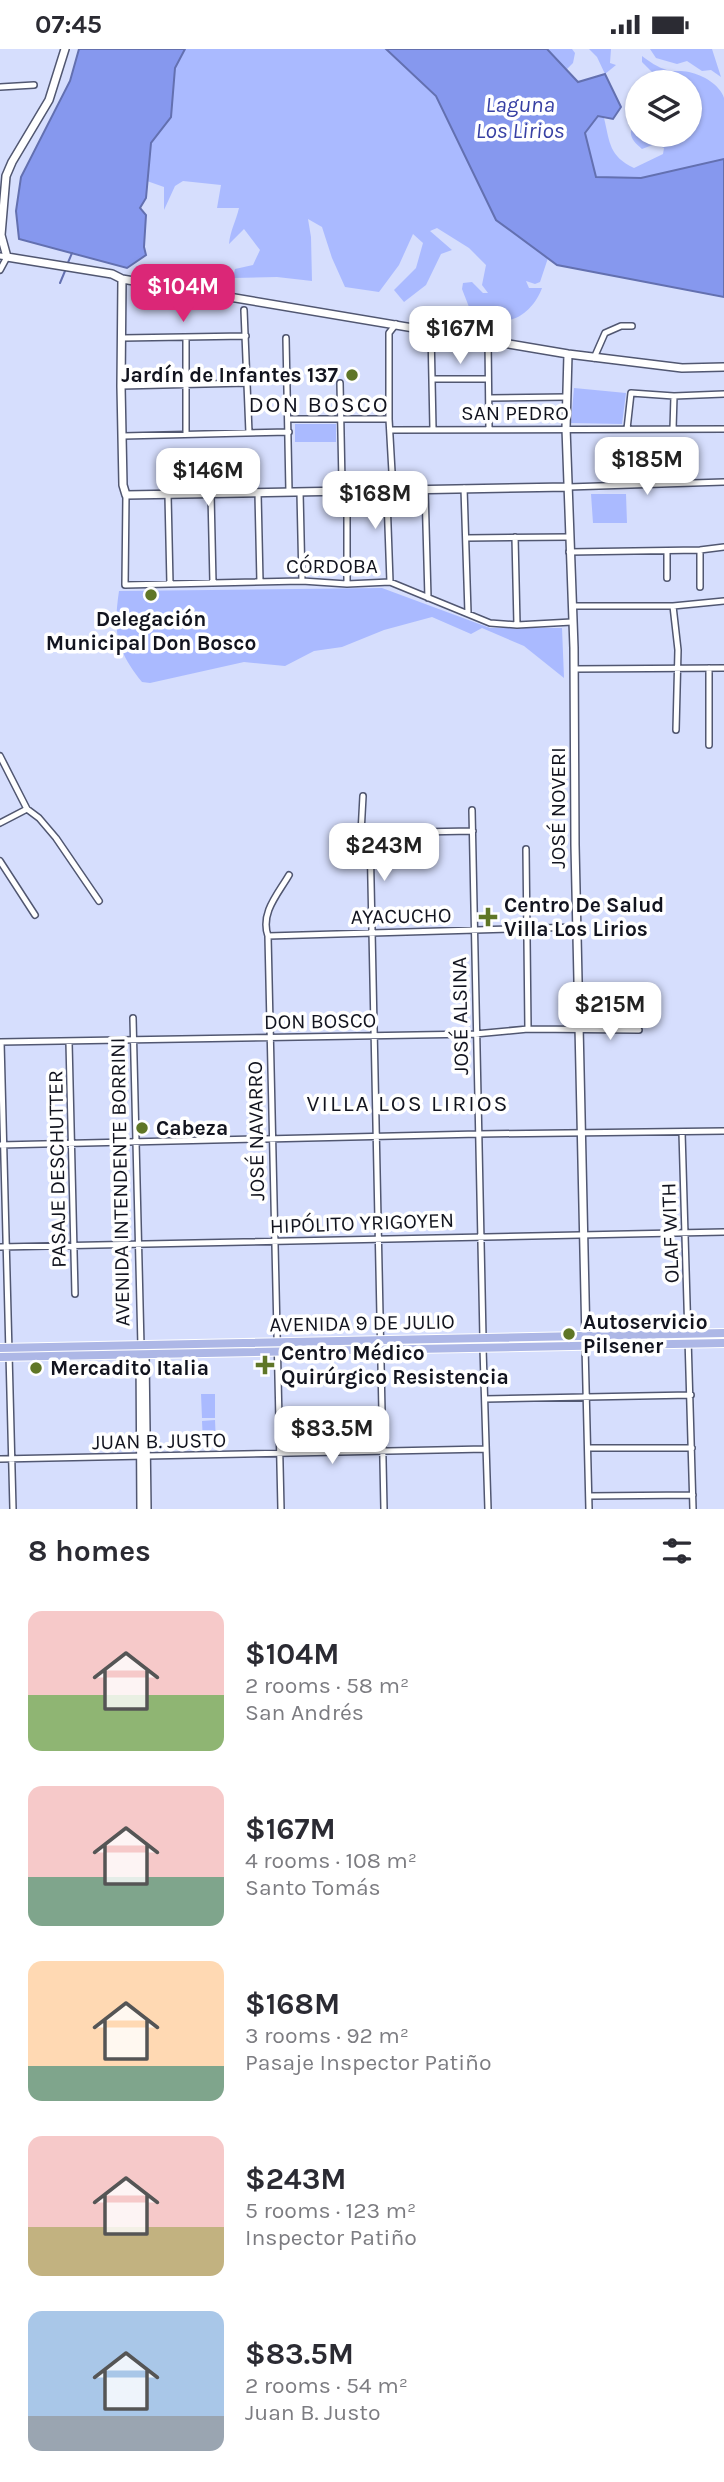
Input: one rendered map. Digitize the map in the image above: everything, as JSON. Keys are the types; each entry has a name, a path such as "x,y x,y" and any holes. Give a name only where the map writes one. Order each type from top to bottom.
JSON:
{"main road":[{"name":"AVENIDA 9 DE JULIO","path":"586,1341 724,1333"},
{"name":"AVENIDA 9 DE JULIO","path":"0,1348 6,1354 586,1341 724,1343"}],"street":[{"path":"0,270 4,257 1,235 6,176 49,100 65,49"},
{"path":"0,87 34,85"},
{"path":"4,257 594,358 682,368 724,367"},
{"path":"122,279 121,386 123,485 126,495 724,482"},
{"path":"244,310 249,433"},
{"path":"390,582 387,498 393,490 389,419 389,333 396,324"},
{"path":"594,358 605,333 621,326 632,327"},
{"path":"432,331 433,429"},
{"path":"122,338 246,336"},
{"path":"186,337 187,435"},
{"path":"286,338 289,492"},
{"path":"488,339 489,429"},
{"name":"JOSÉ NOVERI","path":"568,354 566,428 576,750 586,1341"},
{"path":"432,379 488,379"},
{"path":"121,386 247,383"},
{"path":"340,383 348,584"},
{"path":"627,429 631,393 674,396 724,394"},
{"path":"673,429 674,396"},
{"path":"489,398 567,397"},
{"path":"288,419 389,419"},
{"name":"SAN PEDRO","path":"391,430 724,429"},
{"path":"123,436 289,432"},
{"path":"464,488 468,613"},
{"path":"425,489 428,599"},
{"path":"300,492 302,581"},
{"path":"258,493 260,582"},
{"path":"211,494 213,583"},
{"name":"CÓRDOBA","path":"126,495 125,585 390,582 490,623 517,625 572,622"},
{"path":"168,495 170,585"},
{"path":"515,537 517,625"},
{"path":"466,538 569,537"},
{"path":"569,552 701,550 724,547 724,558"},
{"path":"700,587 701,550"},
{"path":"667,551 667,577"},
{"path":"572,606 673,606 724,601"},
{"path":"673,606 678,650 676,730"},
{"path":"709,668 709,745"},
{"path":"574,669 724,668"},
{"path":"0,756 27,809 39,818 56,838 99,901"},
{"path":"363,796 361,833 473,831"},
{"path":"0,823 27,809"},
{"name":"JOSÉ ALSINA","path":"472,810 475,1034 488,1509"},
{"path":"370,834 384,1509"},
{"path":"526,849 528,1029"},
{"path":"0,861 35,915"},
{"name":"JOSÉ NAVARRO","path":"281,1509 268,936 265,914 289,875"},
{"name":"AYACUCHO","path":"268,936 577,927"},
{"name":"AVENIDA INTENDENTE BORRINI","path":"133,1018 142,1352"},
{"name":"DON BOSCO","path":"1,1042 475,1034 528,1029 639,1030"},
{"path":"1,1042 6,1354 13,1509"},
{"name":"PASAJE DESCHUTTER","path":"69,1042 75,1294"},
{"path":"2,1145 724,1131"},
{"name":"OLAF WITH","path":"682,1132 693,1509"},
{"name":"HIPÓLITO YRIGOYEN","path":"4,1247 724,1232"},
{"path":"586,1341 589,1509"},
{"path":"141,1509 142,1352"},
{"path":"485,1399 691,1395"},
{"path":"589,1448 692,1448"},
{"name":"JUAN B. JUSTO","path":"0,1459 486,1449"},
{"path":"143,1457 147,1509"},
{"path":"589,1496 693,1495"}],"shaded area":[{"path":"185,49 386,49 436,96 496,220 548,258 540,282 535,284 526,281 529,288 542,288 536,301 526,312 508,320 501,320 500,314 493,306 478,312 469,307 462,289 463,283 472,282 483,293 488,293 482,285 486,265 469,248 437,228 430,231 452,250 441,254 426,285 404,302 394,290 416,268 423,243 413,234 399,265 379,292 345,287 322,227 308,219 312,281 277,277 233,278 235,269 253,265 260,250 244,229 229,244 239,208 217,208 221,185 183,181 175,186 164,210 164,187 147,181 151,142 171,117 175,68"},
{"path":"547,49 572,49 575,53 573,63 566,70"},
{"path":"589,49 611,49 610,63 616,65 605,74 597,57"},
{"path":"650,49 712,49 721,77 711,70 702,71 687,61 677,64 656,58"},
{"path":"642,56 666,70 650,70 642,62"},
{"path":"702,76 710,81 724,98 724,159 641,178 596,177 585,133 598,116 604,118 615,153 634,168 663,154 662,147 702,147"},
{"path":"574,388 626,393 622,424 571,423"},
{"path":"295,424 336,424 336,442 295,442"},
{"path":"591,494 626,494 627,523 593,523"},
{"path":"382,588 490,628 562,628 564,678 524,646 482,628 471,634 432,617 384,630 342,647 314,651 285,666 244,662 150,683 142,682 133,670 122,650 117,629 119,591"},
{"path":"201,1394 215,1394 215,1418 202,1418"},
{"path":"215,1420 216,1444 203,1444 202,1421"}],"water":[{"path":"79,49 185,49 175,68 171,117 151,143 146,198 140,208 146,215 146,255 127,268 19,239 16,211 21,177 70,81"},
{"name":"Laguna Los Lirios","path":"386,49 547,49 578,82 605,74 621,107 613,119 598,116 585,133 596,177 641,178 724,159 724,297 557,265 496,220 436,96"}],"waterway":[{"path":"67,265 72,253"},
{"path":"60,283 65,271"}],"place":[{"name":"Jardín de Infantes 137","path":"352,375"},
{"name":"Delegación Municipal Don Bosco","path":"151,595"},
{"name":"Centro De Salud Villa Los Lirios","path":"488,917"},
{"name":"Cabeza","path":"142,1128"},
{"name":"Autoservicio Pilsener","path":"569,1334"},
{"name":"Centro Médico Quirúrgico Resistencia","path":"265,1365"},
{"name":"Mercadito Italia","path":"36,1368"}],"district":[{"name":"DON BOSCO","path":"319,404"},
{"name":"VILLA LOS LIRIOS","path":"408,1103"}]}
